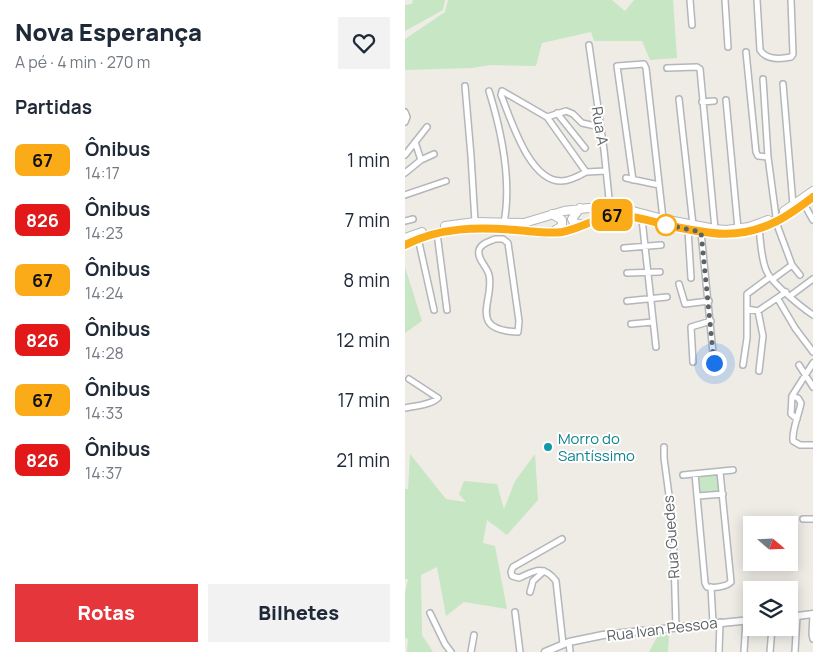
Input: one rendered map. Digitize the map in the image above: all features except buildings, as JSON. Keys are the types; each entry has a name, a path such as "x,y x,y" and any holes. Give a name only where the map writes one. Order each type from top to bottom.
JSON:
{"main road":[{"path":"405,245 418,238 463,229 494,228 553,232 573,230 599,218 612,216 627,216 690,227 738,229 776,219 813,191"},
{"path":"405,238 437,228 475,222 524,223 580,208 629,210 690,227 701,232 727,235 759,229 813,197"},
{"path":"580,208 572,219 574,223 583,225"},
{"path":"552,214 559,218 562,223 560,228 553,232"}],"street":[{"path":"690,0 692,25"},
{"path":"725,0 728,47"},
{"path":"757,0 759,46 762,54 785,59 791,58 793,54 791,0"},
{"name":"Rua A","path":"589,45 610,208"},
{"path":"746,52 756,152 758,156 769,157"},
{"path":"633,180 617,68 619,64 640,63 646,66 663,219"},
{"path":"667,68 697,67 700,69 715,229"},
{"path":"763,78 776,219 792,265 800,275"},
{"path":"783,84 793,205"},
{"path":"465,86 475,222"},
{"path":"489,91 503,153 508,198 504,223"},
{"path":"586,172 547,117 505,91 502,91 501,95 516,132 537,167 550,178 561,181 574,178 586,172 606,171"},
{"path":"679,99 690,227 691,278"},
{"path":"726,100 738,229"},
{"path":"703,102 714,101"},
{"path":"547,117 563,111 570,112 581,123 600,127"},
{"path":"405,112 407,115 405,122"},
{"path":"557,113 585,148"},
{"path":"405,155 427,127"},
{"path":"415,142 421,160"},
{"path":"405,173 421,160 434,154"},
{"path":"626,178 659,185"},
{"path":"405,195 446,181"},
{"path":"804,204 813,220"},
{"path":"405,221 413,219"},
{"path":"642,219 656,347"},
{"path":"494,228 495,239"},
{"path":"759,229 764,264 771,278 813,316"},
{"path":"701,232 714,363"},
{"path":"437,233 447,310"},
{"path":"418,238 434,310"},
{"path":"495,239 503,239 507,243 519,322 518,332 494,326 486,313 489,277 480,258 479,250 483,244 495,239"},
{"path":"624,248 661,245"},
{"path":"743,365 747,338 747,298 749,292 792,265"},
{"path":"627,273 660,272"},
{"path":"747,309 758,311 813,279"},
{"path":"679,284 685,304 709,301"},
{"path":"627,301 667,297"},
{"path":"778,299 795,328 813,352"},
{"path":"758,311 763,336 759,371"},
{"path":"693,362 691,326 711,321"},
{"path":"631,324 653,322"},
{"path":"797,420 791,414 792,396 813,363"},
{"path":"799,365 813,387"},
{"path":"405,408 437,400 438,398 409,379"},
{"path":"792,396 798,398 801,403 793,433 793,441 800,444 813,445"},
{"name":"Rua Guedes","path":"664,447 673,525 676,627"},
{"path":"683,475 733,470"},
{"path":"695,474 705,583 711,587 726,586 731,580 720,472"},
{"path":"698,496 723,494"},
{"path":"803,519 813,519"},
{"path":"562,539 513,567 511,572 512,576 519,578 534,571 544,571 553,578 557,585 566,643 570,652"},
{"path":"530,592 533,582 544,571"},
{"path":"711,587 713,622"},
{"path":"515,612 520,652"},
{"path":"430,613 451,652"},
{"path":"798,616 813,614 813,639"},
{"name":"Rua Ivan Pessoa","path":"545,652 566,643 603,635 743,620"},
{"path":"719,652 720,622"},
{"path":"471,652 474,635"},
{"path":"744,652 746,636"},
{"path":"770,652 771,636"},
{"path":"795,652 796,636"}],"green space":[{"path":"413,0 445,0 443,10 405,31 405,5 412,4"},
{"path":"448,0 612,0 625,11 634,0 673,0 677,58 650,60 642,41 594,41 591,32 542,43 536,66 490,65 472,68 405,70 405,39 445,12"},
{"path":"405,267 422,321 405,333"},
{"path":"410,454 446,499 466,502 459,494 464,481 497,484 504,509 515,481 535,454 538,500 507,535 487,520 483,543 495,546 507,609 464,602 446,616 437,567 421,575 422,635 433,652 407,652 408,639 405,638 405,594 408,579 405,579 405,489 408,489"},
{"path":"720,472 723,494 698,496 695,474"},
{"path":"669,634 668,652 649,652 658,635"}],"bus line":[{"name":"67","path":"405,245 419,238 437,233 463,229 485,228 560,232 573,230 599,218 612,216 627,216 688,230 727,235 738,234 759,229 776,222 813,197"}],"place":[{"name":"Morro do Santíssimo","path":"548,447"}],"route":[{"path":"666,225 663,224 701,232 714,363"}]}
